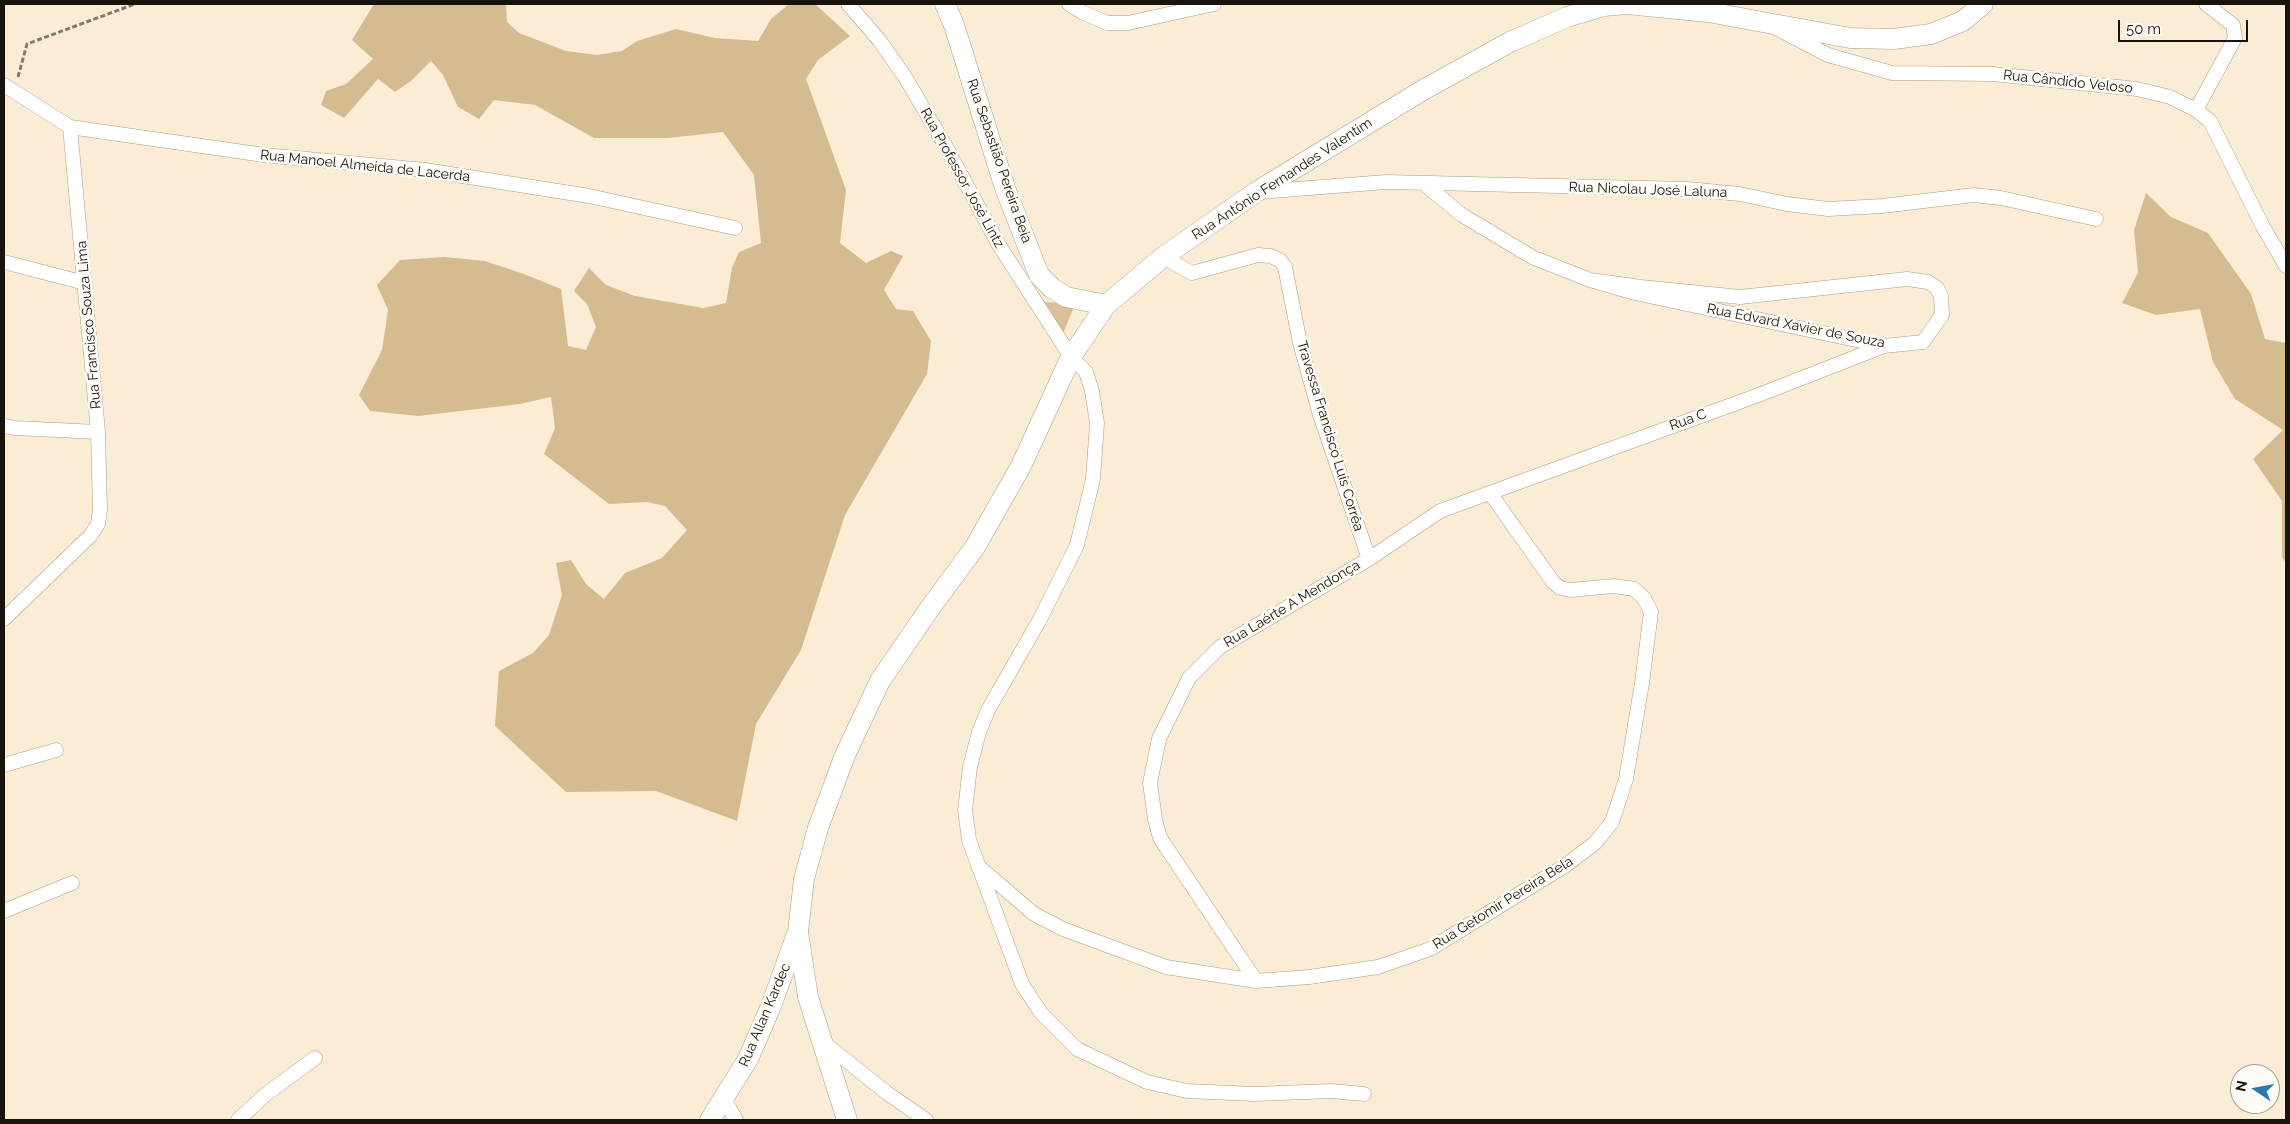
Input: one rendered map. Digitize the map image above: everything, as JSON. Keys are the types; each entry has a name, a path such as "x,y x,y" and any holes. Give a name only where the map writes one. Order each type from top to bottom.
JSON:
{"street":[{"name":"Rua Professor José Lintz","path":"848,4 880,41 905,78 945,145 999,245 1072,357 1086,372 1092,391 1097,423 1093,480 1077,545 1039,621 988,710 979,732 970,767 965,810 969,840 1022,984 1041,1013 1077,1049 1147,1082 1187,1091 1255,1094 1331,1091 1364,1094"},
{"name":"Rua Sebastião Pereira Beia","path":"945,4 954,25 1005,188 1039,275 1052,288 1066,296 1106,306"},
{"path":"1069,4 1107,23 1128,23 1214,4"},
{"name":"Rua Antônio Fernandes Valentim","path":"847,1120 808,996 798,932 804,879 818,828 845,755 876,690 930,608 975,547 1021,466 1072,357 1106,306 1163,257 1256,192 1432,85 1510,42 1567,17 1604,6 1627,4 1702,8 1850,38 1894,39 1931,34 1963,22 1983,4"},
{"path":"2196,110 2235,38 2233,25 2206,4"},
{"name":"Rua Cândido Veloso","path":"1764,22 1828,55 1892,73 1992,74 2137,89 2170,98 2196,110 2210,122 2262,225 2286,266"},
{"name":"Rua Manoel Almeida de Lacerda","path":"9,89 70,127 264,155 425,170 589,196 735,228"},
{"name":"Rua Francisco Souza Lima","path":"4,619 79,549 98,524 100,509 98,432 70,127"},
{"name":"Rua Nicolau José Laluna","path":"1256,192 1386,182 1687,190 1740,194 1787,204 1828,209 1882,206 1974,194 2001,198 2096,219"},
{"name":"Rua Edvard Xavier de Souza","path":"1423,183 1462,215 1511,246 1548,265 1590,280 1645,295 1884,346 1923,342 1934,329 1942,315 1941,296 1937,288 1928,282 1907,279 1740,297 1590,280"},
{"name":"Travessa Francisco Luís Corrêa","path":"1163,257 1192,273 1258,256 1270,256 1280,260 1285,267 1300,344 1318,406 1369,559"},
{"path":"4,262 85,283"},
{"name":"Rua C","path":"1490,493 1756,396 1884,346"},
{"path":"4,426 98,432"},
{"name":"Rua Laérte A Mendonça","path":"1256,981 1160,838 1150,783 1159,739 1189,678 1220,647 1369,559 1440,511 1490,493"},
{"name":"Rua Getomir Pereira Bela","path":"977,865 1034,914 1063,929 1166,967 1256,981 1308,977 1378,966 1430,949 1566,865 1595,843 1612,822 1626,779 1642,683 1651,612 1644,598 1634,589 1614,586 1570,590 1560,588 1553,582 1490,493"},
{"path":"4,765 56,750"},
{"path":"4,911 72,883"},
{"name":"Rua Allan Kardec","path":"710,1120 748,1059 771,1006 798,932"},
{"path":"822,1042 886,1092 926,1120"},
{"path":"238,1120 265,1095 315,1058"},
{"path":"724,1099 736,1120"}],"path":[{"path":"9,89 27,44 135,4"}],"shaded area":[{"path":"374,4 502,4 506,5 507,22 519,33 566,51 597,55 622,51 637,41 676,29 715,38 758,41 771,19 789,4 815,4 850,36 818,60 806,79 846,190 840,243 866,263 891,251 903,256 884,290 896,309 913,311 931,341 927,374 845,515 801,650 756,724 737,821 656,791 566,792 495,726 499,671 533,653 549,635 562,595 556,563 571,560 586,584 604,599 625,573 662,558 687,530 665,506 647,502 609,504 544,454 555,428 551,397 520,404 418,416 370,411 359,395 382,350 388,310 377,285 400,260 444,257 485,261 561,289 568,346 586,350 596,327 587,304 574,291 589,268 606,285 635,296 703,308 726,303 732,268 739,252 761,243 754,175 723,132 668,138 594,138 535,105 494,100 479,119 458,107 443,75 431,61 411,81 395,92 378,79 344,118 321,105 326,91 346,84 373,59 352,40"},
{"path":"2146,193 2171,217 2208,233 2251,294 2265,339 2286,343 2286,563 2282,557 2282,501 2253,459 2283,430 2235,399 2213,362 2200,309 2156,315 2122,303 2138,273 2134,230"},
{"path":"1042,302 1075,304 1063,334"}]}
